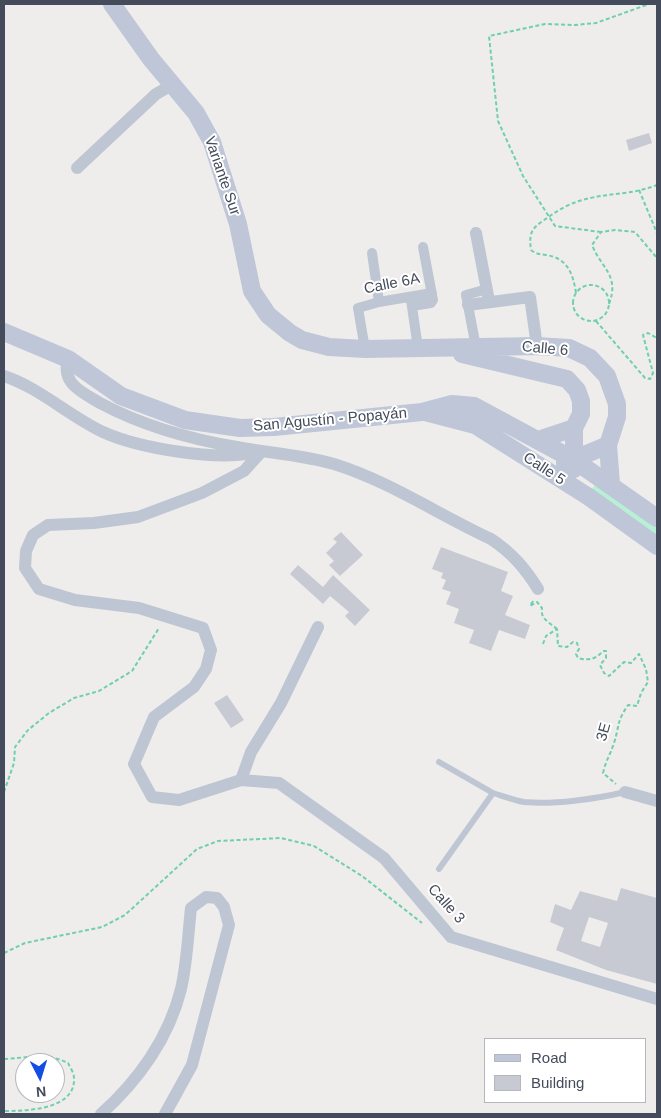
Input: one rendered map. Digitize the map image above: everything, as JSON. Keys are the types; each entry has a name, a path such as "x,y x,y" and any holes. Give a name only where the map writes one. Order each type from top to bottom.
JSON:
{"main road":[{"name":"Variante Sur","path":"112,4 172,85 196,113 212,142 238,224 252,291 268,315 290,333"},
{"name":"San Agustín - Popayán","path":"4,332 68,359 121,396 185,420 240,428 274,427 422,412 452,404 474,406 574,460"},
{"name":"Calle 6","path":"290,333 315,345 365,349 537,346 569,348 590,358 607,376 617,404 617,417 608,445 611,484"},
{"name":"Calle 6","path":"425,348 567,379 577,390 581,400 581,414 574,428 574,488"},
{"name":"Calle 5","path":"422,412 475,425 547,470 657,546"},
{"path":"538,440 574,428"},
{"path":"547,470 608,445"},
{"name":"Calle 5","path":"574,460 611,484 657,518"}],"street":[{"path":"77,168 156,94 172,85"},
{"path":"476,233 488,295"},
{"name":"Calle 6A","path":"365,349 358,308 378,302 412,302 432,297 423,246"},
{"path":"372,253 378,302"},
{"path":"476,347 467,300 488,295 530,297 537,346"},
{"path":"412,302 425,348"},
{"path":"68,359 66,373 70,382 81,392 117,412 156,428 187,437 333,464 360,474 491,539 508,550 520,563 538,589"},
{"path":"4,376 104,432 151,447 237,456 262,451"},
{"path":"262,451 244,470 202,493 138,517 94,523 48,525 33,535 26,551 25,568 39,589 75,600 139,608 167,615 203,628 211,650 206,669 194,687 154,717 134,764 152,797 179,800 241,780 251,752 281,703 318,627"},
{"name":"Calle 3","path":"241,780 279,783 384,858 451,937 657,999"},
{"path":"624,792 657,801"},
{"path":"101,1114 117,1100 160,1045 181,989 191,908 206,897 218,898 224,906 229,925 192,1065 164,1114"}],"lane":[{"path":"439,762 494,793 524,802 608,796 624,792"},
{"path":"440,869 494,793"}],"path":[{"path":"649,4 596,23 575,25 545,24 489,36 498,122 523,176 555,226 601,232 615,230 635,232 650,247 657,258"},
{"path":"576,293 574,279 567,266 557,257 536,254 531,250 530,239 533,228 566,204 589,197 639,190 657,185"},
{"path":"639,190 657,233"},
{"path":"601,232 592,245 611,276 613,295 606,314 596,321 586,321 576,314 572,302 576,293 586,286 600,287 608,296 609,304"},
{"path":"596,321 645,378 650,379 653,373 643,335 648,333 657,338"},
{"path":"538,589 530,606 537,602 542,608 541,614 544,619 557,629 546,636 543,644"},
{"path":"4,792 14,763 15,747 28,730 49,713 74,698 98,691 132,671 167,615"},
{"name":"3E","path":"557,629 558,646 568,647 573,642 577,643 579,649 576,654 578,658 589,660 596,658 603,651 608,653 600,665 604,674 608,676 624,662 630,663 639,654 646,669 648,682 641,693 637,706 628,705 618,720 614,744 607,755 603,773 624,792"},
{"path":"4,953 25,943 102,927 125,915 197,849 218,841 281,838 314,846 362,876 423,923"},
{"path":"4,1059 41,1055 57,1058 68,1063 74,1078 69,1094 56,1105 26,1110 4,1111"}],"green space":[{"path":"599,480 657,523 657,543 591,490"}],"building":[{"path":"649,133 652,143 629,151 626,140"},
{"path":"341,532 363,555 340,576 329,565 334,561 326,553 337,542 333,539"},
{"path":"441,547 508,572 501,591 513,596 505,615 530,625 525,639 499,630 491,651 469,643 474,630 454,623 459,609 446,604 451,592 442,589 446,580 441,578 443,573 432,569"},
{"path":"298,565 323,587 333,575 370,610 355,626 345,616 349,612 330,596 323,604 290,574"},
{"path":"227,695 244,720 231,728 214,703"},
{"path":"621,888 657,898 657,984 606,970 556,950 564,928 550,922 555,904 571,910 580,891 617,901","holes":["589,917 608,923 600,947 581,941"]}]}
